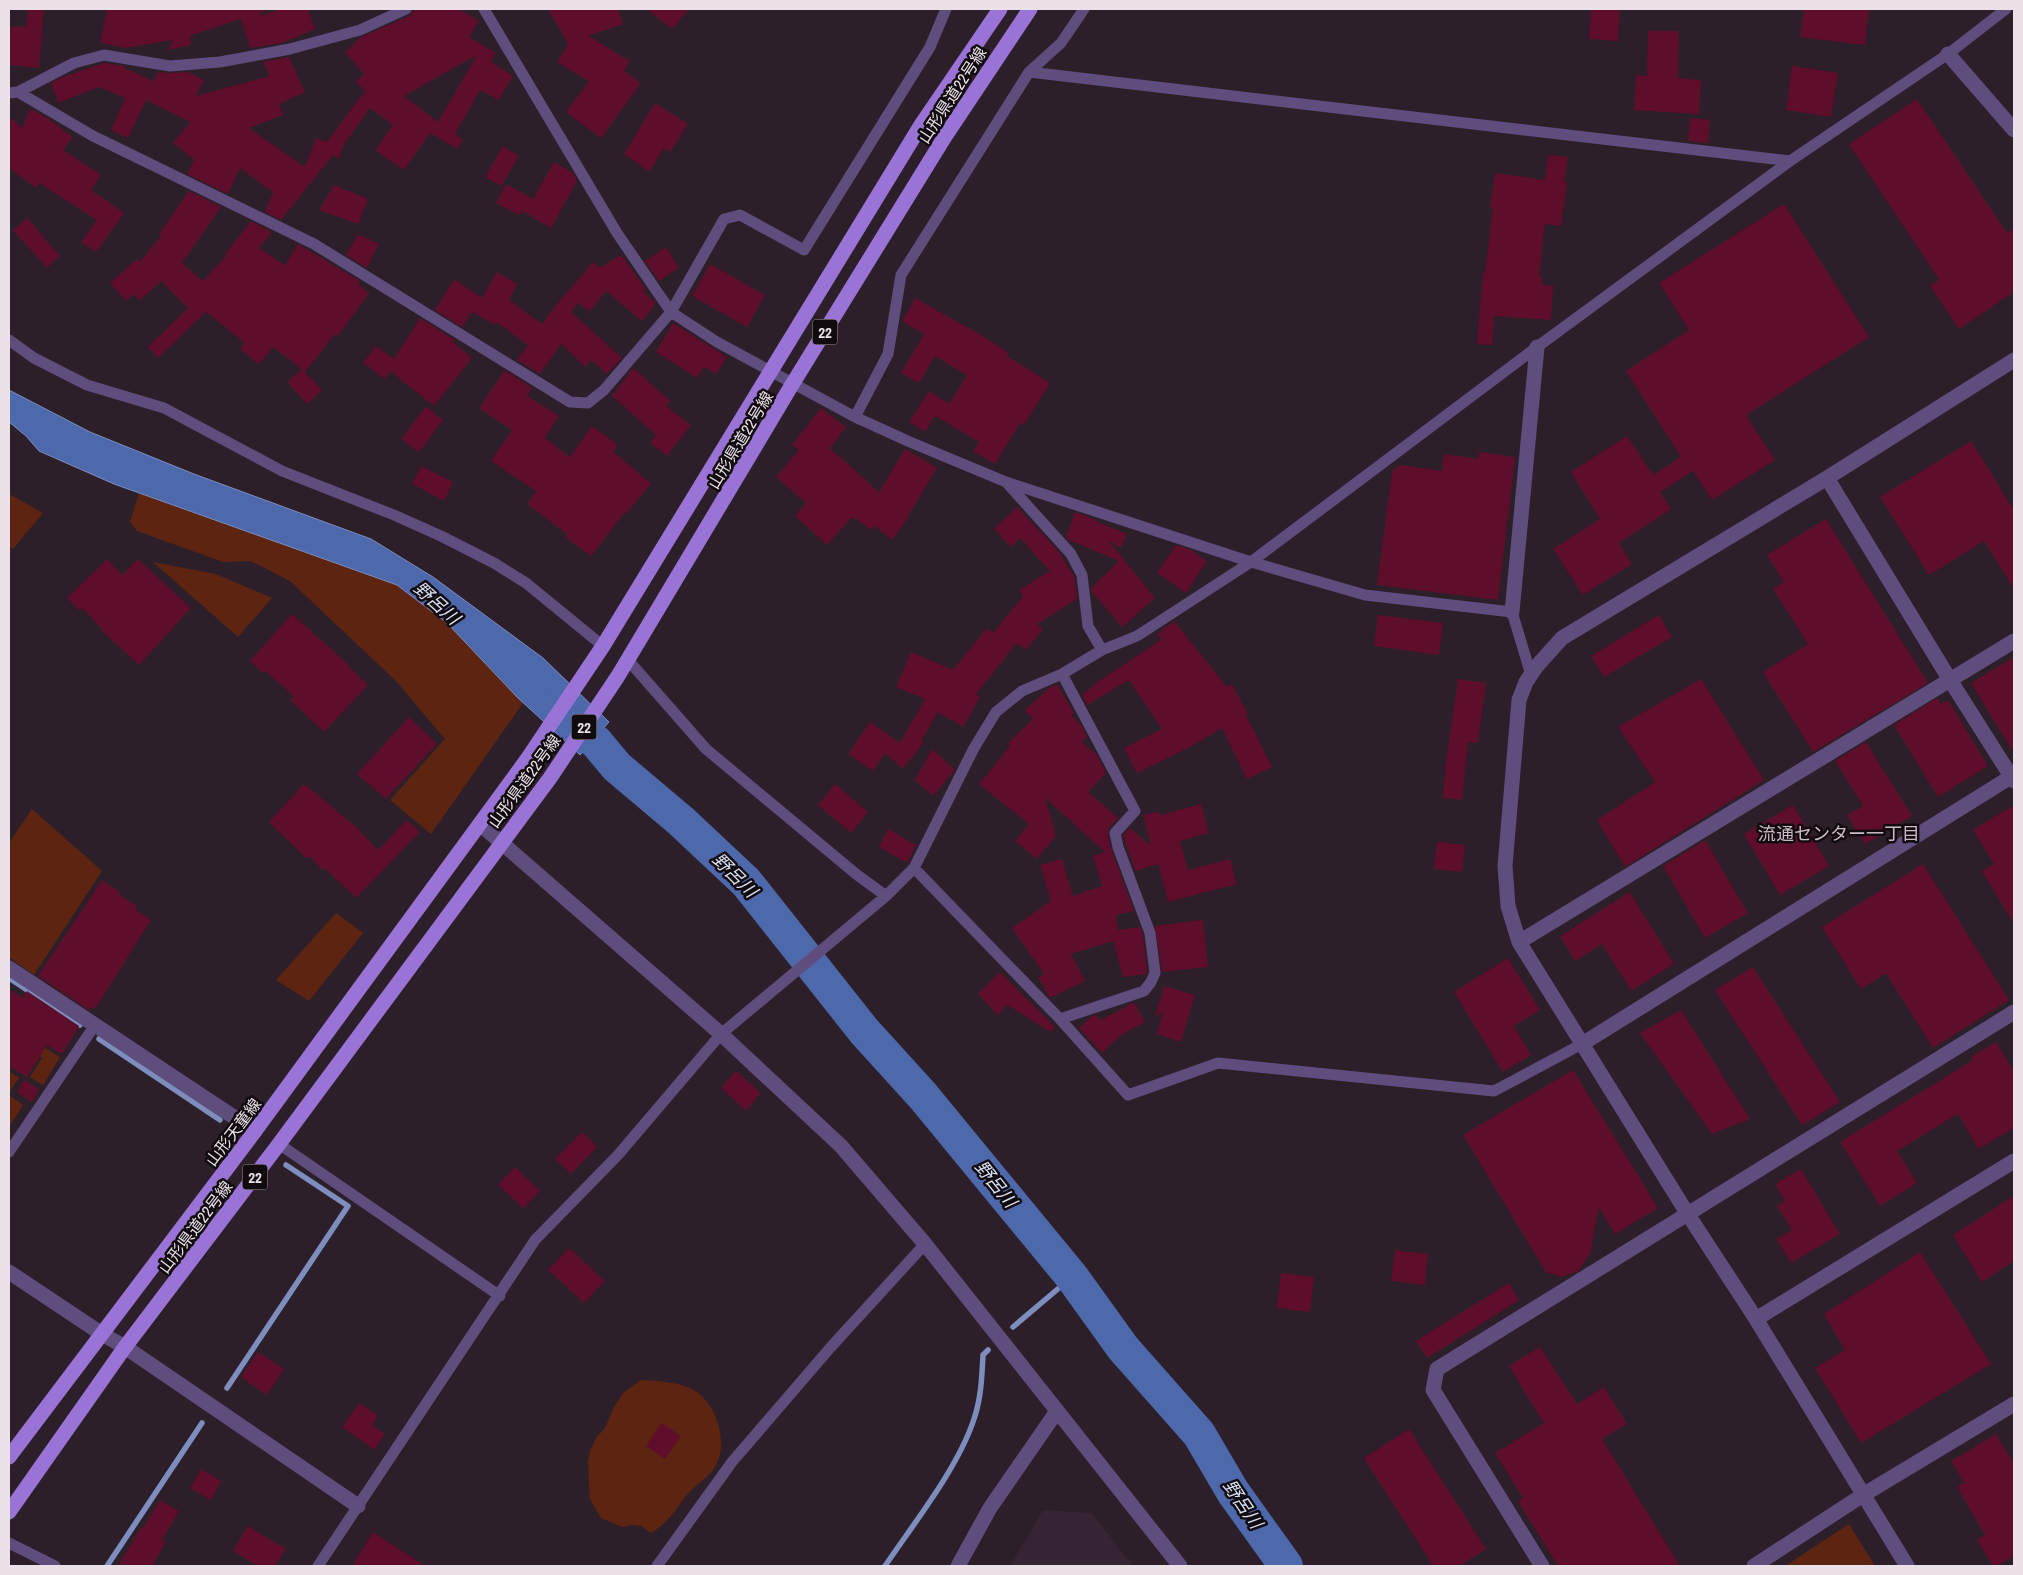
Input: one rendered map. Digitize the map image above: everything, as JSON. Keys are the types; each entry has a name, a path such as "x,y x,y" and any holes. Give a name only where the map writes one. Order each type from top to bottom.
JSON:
{"main road":[{"name":"山形県道22号線","path":"480,824 528,758 603,646 921,125 1000,9"},
{"name":"山形県道22号線","path":"9,1512 125,1347 279,1144 550,778 628,660 793,384 944,138 1030,9"},
{"name":"山形天童線","path":"9,1457 255,1131 480,824"}],"street":[{"path":"1948,54 2014,130"},
{"path":"1512,612 1537,347"},
{"path":"1906,1566 1756,1319 1687,1213 1519,942 1508,906 1505,866 1519,700 1526,682 1548,652 1562,638 1827,478 2014,360"},
{"path":"1582,1044 2013,777 1950,680 1827,478"},
{"path":"1519,942 2014,641"},
{"path":"480,824 721,1034 840,1146 925,1244 1180,1566"},
{"path":"9,968 255,1131"},
{"path":"1542,1566 1433,1390 1437,1368 2014,1012"},
{"path":"1756,1319 2014,1161"},
{"path":"9,1272 102,1334 125,1347 358,1506"},
{"path":"1754,1566 1863,1495 2014,1404"},
{"path":"958,1566 990,1508 1058,1411"}],"lane":[{"path":"14,93 74,63 104,56 170,66 220,62 290,49 360,30 406,9"},
{"path":"484,9 617,233 672,312 717,342 855,417 1006,482 1251,562 1365,595 1512,612 1531,675"},
{"path":"14,93 93,136 314,244 570,402 588,403 604,390 672,312 724,219 740,215 804,250 930,47 946,9"},
{"path":"855,417 888,354 901,275 1029,72 1061,43 1084,9"},
{"path":"318,1566 500,1296 535,1240 618,1155 721,1034 886,896 914,868 974,748 996,712 1022,691 1062,674 1102,650 1137,636 1251,562 1537,347 1790,161 1948,54 2006,9"},
{"path":"1029,72 1790,161"},
{"path":"9,340 34,358 87,385 164,408 282,471 394,515 494,563 538,593 603,646"},
{"path":"1006,482 1071,554 1082,575 1088,626 1102,650"},
{"path":"628,660 706,750 856,874 886,896"},
{"path":"1060,1019 1144,991 1156,973 1150,933 1118,847 1116,833 1135,811 1062,674"},
{"path":"914,868 1060,1019 1128,1095 1218,1063 1494,1091 1582,1044"},
{"path":"9,1152 95,1025"},
{"path":"279,1144 500,1296"},
{"path":"657,1566 732,1462 830,1348 925,1244"},
{"path":"9,1543 55,1566"}],"shaded area":[{"path":"139,493 397,585 447,623 523,703 431,834 390,800 445,739 396,681 290,581 251,561 223,562 137,531 130,522"},
{"path":"9,494 43,513 13,549 9,546"},
{"path":"153,562 216,574 272,598 238,637"},
{"path":"32,809 102,871 34,975 9,957 9,843"},
{"path":"336,913 363,933 309,1001 276,980"},
{"path":"32,1040 60,1057 43,1085 30,1077 42,1058 26,1048"},
{"path":"9,1071 19,1078 10,1091 9,1090"},
{"path":"9,1095 23,1105 9,1127"},
{"path":"641,1380 678,1384 699,1393 717,1420 721,1441 718,1461 712,1471 687,1495 667,1520 651,1533 641,1526 622,1527 601,1518 590,1499 589,1485 588,1462 590,1451 596,1438 605,1428 614,1407 623,1393"},
{"path":"1043,1510 1092,1513 1133,1566 1010,1566"},
{"path":"1849,1524 1875,1566 1785,1566"}],"water":[{"path":"9,390 90,432 194,474 371,539 433,577 543,658 609,722 580,755 517,697 447,623 397,585 114,484 39,451 26,436 9,422"}],"building":[{"path":"28,9 44,9 39,68 9,65 9,27 26,26"},
{"path":"107,9 263,9 264,12 260,13 261,16 280,9 308,9 315,29 282,43 250,48 241,19 190,36 191,45 168,50 173,40 126,48 100,43"},
{"path":"415,9 459,9 479,21 469,37 496,53 491,62 513,76 499,100 480,90 455,134 463,140 457,149 430,133 404,170 375,150 393,125 370,108 345,143 338,159 333,155 281,220 265,212 273,192 240,168 228,194 187,174 194,160 173,143 190,122 146,100 128,138 111,130 125,98 99,87 58,103 51,83 104,63 125,66 124,68 154,81 158,72 188,72 204,80 196,96 270,76 263,62 289,57 305,92 279,104 283,115 249,128 305,167 316,138 327,142 365,91 356,81 364,74 345,52 361,37 409,16","holes":["477,55 438,122 404,96"]},
{"path":"548,9 618,9 623,24 588,36 630,61 624,71 641,83 601,138 566,112 589,81 557,62 568,44"},
{"path":"647,9 689,9 672,29"},
{"path":"1591,9 1620,9 1618,41 1589,39"},
{"path":"1804,9 1869,9 1865,45 1800,37"},
{"path":"1648,31 1679,31 1678,78 1701,80 1699,114 1634,110 1636,75 1647,76"},
{"path":"1792,66 1838,73 1831,117 1786,110"},
{"path":"1917,99 2007,233 2014,228 2014,292 1959,329 1930,286 1939,279 1849,144"},
{"path":"655,103 688,124 670,152 664,148 649,172 624,154"},
{"path":"30,109 46,117 73,137 63,150 101,175 91,190 124,213 96,252 81,242 97,220 39,183 36,188 9,168 9,116 22,128"},
{"path":"1690,118 1710,120 1708,143 1688,141"},
{"path":"503,146 519,156 501,186 485,177"},
{"path":"1548,155 1568,157 1564,182 1567,182 1561,226 1545,224 1539,276 1542,277 1542,285 1553,286 1551,320 1494,316 1492,345 1477,344 1483,272 1485,272 1493,208 1490,208 1495,173 1545,180"},
{"path":"554,162 573,173 577,181 551,228 522,211 519,215 496,203 506,184 533,199"},
{"path":"334,185 368,199 358,224 319,210"},
{"path":"189,191 221,207 182,263 203,281 227,255 225,254 251,221 272,232 259,248 285,265 298,244 360,281 358,284 369,293 338,336 335,334 305,372 322,390 307,404 287,382 302,369 273,347 259,364 240,349 245,343 206,312 158,358 148,347 188,308 161,281 139,301 134,294 126,301 110,283 137,259 140,262 161,236 159,234"},
{"path":"1784,204 1869,337 1746,415 1775,460 1712,500 1693,471 1660,492 1671,509 1619,543 1632,564 1583,595 1553,549 1600,519 1571,472 1627,436 1653,475 1681,457 1626,371 1689,330 1659,283"},
{"path":"27,218 60,256 47,268 13,230"},
{"path":"358,234 379,244 367,268 346,255"},
{"path":"666,247 679,268 659,281 645,261"},
{"path":"621,255 646,289 643,291 656,303 642,321 606,291 590,311 578,303 571,312 622,358 607,374 591,360 585,367 561,344 540,374 517,360 528,345 496,322 495,325 472,312 462,327 435,310 454,279 482,298 497,272 517,284 509,300 542,324 593,262 600,268"},
{"path":"710,264 765,295 747,327 692,296"},
{"path":"915,298 981,335 1009,353 1007,356 1050,383 1024,425 1020,423 995,464 973,451 979,442 935,416 925,432 909,422 929,391 949,404 967,375 935,356 919,383 901,373 924,334 902,321"},
{"path":"420,318 455,340 453,342 472,358 434,406 390,371 385,379 363,363 376,346 394,359"},
{"path":"673,323 727,357 716,374 704,367 697,378 656,352"},
{"path":"633,368 670,401 666,406 691,425 667,456 650,443 656,435 612,396"},
{"path":"505,370 532,388 527,396 559,416 545,438 570,457 592,426 618,445 613,452 651,483 626,514 625,512 591,556 565,537 567,534 527,504 536,491 491,461 512,430 479,408"},
{"path":"426,406 443,420 419,452 401,439"},
{"path":"821,408 846,427 830,448 879,492 905,449 937,468 909,517 892,540 875,526 872,530 852,517 827,545 795,516 806,503 776,477 799,450 792,445"},
{"path":"1971,441 2014,510 2014,589 1984,541 1929,575 1880,497"},
{"path":"1479,452 1515,457 1498,600 1377,585 1392,472 1400,465 1442,471 1444,454 1478,459"},
{"path":"421,466 453,482 444,501 412,484"},
{"path":"1017,507 1059,552 1075,578 1077,599 1037,624 1043,629 1026,650 1017,643 976,694 980,697 963,727 938,712 922,740 924,742 903,769 885,753 873,771 848,754 870,722 900,743 925,699 896,687 911,652 953,670 987,628 993,633 1023,596 1019,590 1050,571 1020,538 1011,547 994,529"},
{"path":"1075,512 1127,534 1121,548 1108,540 1155,598 1122,627 1091,591 1091,588 1119,561 1067,539 1066,537"},
{"path":"1826,519 1928,683 1813,752 1763,672 1808,644 1773,589 1784,582 1767,555"},
{"path":"1176,545 1191,550 1207,561 1186,593 1157,573"},
{"path":"107,559 122,575 138,559 191,608 139,665 102,631 82,608 80,611 67,598"},
{"path":"292,614 349,665 368,685 324,732 290,700 294,696 265,671 263,673 250,661"},
{"path":"1378,615 1443,623 1439,655 1374,646"},
{"path":"1659,615 1672,637 1604,677 1591,656"},
{"path":"1174,621 1227,687 1232,684 1272,767 1247,779 1222,728 1194,745 1137,773 1124,748 1162,729 1129,680 1087,705 1082,695 1099,681 1162,639 1157,634"},
{"path":"2014,657 2014,753 1971,683"},
{"path":"1458,679 1486,683 1478,743 1468,742 1462,800 1443,798 1446,762"},
{"path":"1701,679 1764,780 1625,867 1597,820 1655,782 1618,727"},
{"path":"1057,684 1074,713 1071,715 1081,725 1087,737 1082,742 1097,755 1106,773 1088,792 1118,818 1109,828 1108,835 1111,849 1134,911 1116,915 1118,930 1140,927 1143,935 1147,972 1146,974 1123,977 1113,941 1071,954 1085,981 1050,998 1038,977 1044,974 1012,928 1051,901 1040,865 1062,859 1073,896 1102,886 1093,856 1105,852 1045,798 1056,836 1037,859 1015,841 1029,824 979,784 1010,746 1008,743 1033,719 1025,710 1049,688"},
{"path":"1937,698 1941,704 1948,700 1988,766 1938,797 1894,725"},
{"path":"409,717 437,744 386,799 357,774"},
{"path":"1866,742 1912,816 1865,844 1847,815 1863,806 1835,761"},
{"path":"932,749 955,770 933,796 915,780"},
{"path":"304,784 354,825 378,850 407,820 420,832 356,898 324,868 322,870 310,856 307,859 269,822"},
{"path":"835,784 868,812 851,833 818,805"},
{"path":"1201,804 1209,833 1180,841 1188,870 1230,859 1237,884 1168,902 1158,864 1135,871 1123,835 1130,828 1151,846 1143,815 1157,812 1161,815"},
{"path":"1793,805 1829,866 1780,895 1744,834"},
{"path":"2014,805 2014,924 1982,871 1994,864 1973,830"},
{"path":"888,829 916,845 907,863 879,847"},
{"path":"1705,840 1748,913 1705,938 1663,866"},
{"path":"1437,842 1465,845 1462,872 1434,869"},
{"path":"1923,864 2009,1000 1933,1048 1886,973 1861,989 1822,927"},
{"path":"102,880 121,893 119,895 137,906 135,909 151,920 95,1009 91,1007 89,1010 38,976"},
{"path":"1630,892 1674,964 1631,991 1602,944 1575,961 1560,936"},
{"path":"1203,920 1208,967 1162,972 1155,926"},
{"path":"1508,958 1540,1010 1514,1026 1531,1055 1503,1072 1454,992"},
{"path":"1753,967 1840,1102 1802,1125 1715,990"},
{"path":"1000,972 1055,1027 1051,1032 1007,1005 998,1015 978,994"},
{"path":"1164,986 1195,995 1181,1042 1157,1034 1163,1012 1155,1017"},
{"path":"9,989 23,998 27,991 79,1026 62,1054 47,1045 27,1077 9,1066"},
{"path":"1134,1002 1145,1022 1121,1035 1102,1053 1079,1028 1091,1017 1096,1015 1101,1020"},
{"path":"1681,1010 1750,1119 1712,1134 1640,1033"},
{"path":"1996,1042 2014,1071 2014,1128 1978,1149 1958,1114 1897,1151 1917,1183 1880,1206 1840,1142 1973,1060 1971,1057"},
{"path":"1573,1070 1658,1208 1615,1234 1599,1207 1590,1254 1578,1271 1562,1277 1546,1272 1463,1135"},
{"path":"736,1071 761,1093 746,1111 721,1088"},
{"path":"24,1080 39,1089 32,1102 17,1092"},
{"path":"582,1132 597,1147 571,1174 555,1159"},
{"path":"515,1167 540,1191 523,1208 498,1185"},
{"path":"1801,1169 1840,1234 1791,1263 1776,1239 1792,1230 1777,1206 1785,1201 1775,1184"},
{"path":"2014,1196 2014,1261 1982,1282 1953,1235"},
{"path":"569,1248 605,1281 584,1303 548,1270"},
{"path":"1395,1250 1428,1254 1425,1285 1391,1281"},
{"path":"1920,1252 1991,1364 1861,1443 1815,1368 1845,1350 1824,1314"},
{"path":"1281,1273 1314,1277 1310,1312 1277,1308"},
{"path":"1509,1283 1519,1300 1427,1358 1416,1341"},
{"path":"1540,1347 1577,1404 1604,1387 1627,1424 1602,1439 1680,1566 1558,1566 1518,1501 1523,1498 1495,1453 1544,1423 1509,1366"},
{"path":"258,1352 284,1369 267,1395 241,1377"},
{"path":"359,1403 378,1416 372,1425 385,1434 374,1450 342,1427"},
{"path":"661,1423 681,1436 665,1459 646,1446"},
{"path":"1409,1429 1486,1549 1459,1566 1433,1566 1364,1458"},
{"path":"1996,1434 2014,1464 2014,1556 1997,1566 1993,1566 1977,1540 1985,1535 1957,1487 1964,1483 1951,1461"},
{"path":"201,1469 221,1481 211,1500 190,1488"},
{"path":"160,1500 179,1511 162,1540 166,1542 152,1566 118,1566 141,1527 143,1528"},
{"path":"248,1526 286,1549 275,1566 258,1566 233,1551"},
{"path":"373,1532 425,1566 352,1566"}],"waterway":[{"name":"野呂川","path":"558,709 573,725 596,742 617,767 681,821 746,882 864,1031 923,1096 1072,1277 1123,1348 1199,1434 1233,1492 1286,1566"},
{"path":"9,978 80,1025"},
{"path":"99,1039 220,1120"},
{"path":"227,1388 348,1206 286,1165"},
{"path":"1013,1327 1072,1277"},
{"path":"885,1566 934,1495 967,1438 978,1404 983,1355 988,1350"},
{"path":"107,1566 202,1423"}],"district":[{"name":"流通センター一丁目","path":"1839,833"}]}
